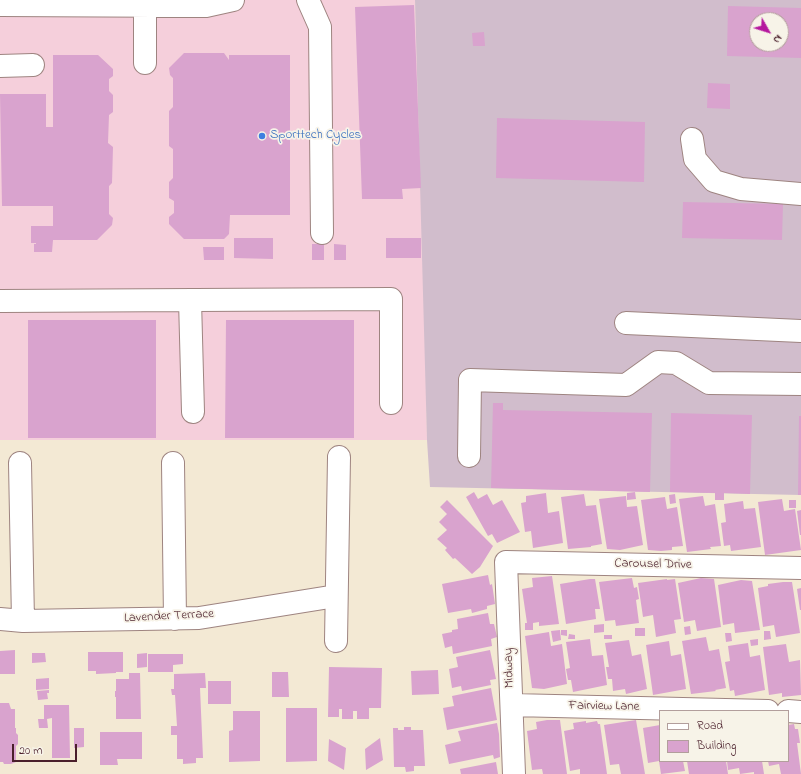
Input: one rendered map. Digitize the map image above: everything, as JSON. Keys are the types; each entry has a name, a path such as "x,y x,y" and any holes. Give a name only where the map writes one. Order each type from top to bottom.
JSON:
{"street":[{"path":"0,6 132,4 206,6 233,0"},
{"path":"308,0 320,27 322,233"},
{"path":"132,4 145,63"},
{"path":"0,66 33,64"},
{"path":"692,139 694,159 714,181 741,189 801,194"},
{"path":"0,301 391,299 391,403"},
{"path":"190,300 193,412"},
{"path":"626,323 801,331"},
{"path":"469,456 470,380 626,385 658,362 676,363 709,383 801,384"},
{"path":"336,641 338,457"},
{"path":"20,463 23,621"},
{"path":"173,463 175,619"},
{"name":"Carousel Drive","path":"506,562 801,568"},
{"name":"Midway","path":"506,562 514,774"},
{"name":"Lavender Terrace","path":"0,619 23,621 199,618 336,596"},
{"name":"Fairview Lane","path":"512,705 725,710"},
{"path":"789,712 801,712"}],"shaded area":[{"path":"0,0 415,0 423,196 427,440 0,440"},
{"path":"415,0 801,0 801,495 430,487 427,440"}],"building":[{"path":"414,5 421,188 402,189 403,199 362,199 355,7"},
{"path":"728,6 801,8 801,58 727,56"},
{"path":"484,32 485,46 473,46 472,33"},
{"path":"184,53 224,53 229,60 229,55 290,55 290,215 230,215 229,234 224,239 184,239 169,224 169,217 174,213 174,201 169,198 169,182 173,178 173,149 169,146 169,111 173,107 173,78 170,75 169,68"},
{"path":"53,55 98,55 113,69 113,76 109,79 109,91 113,95 113,112 109,115 108,143 113,147 112,183 109,186 109,214 113,218 112,225 97,240 53,240 52,252 34,252 34,244 36,243 31,243 31,226 53,226 53,206 2,206 0,94 46,94 46,127 53,127"},
{"path":"708,83 730,84 730,109 707,108"},
{"path":"497,118 645,122 644,182 496,178"},
{"path":"683,202 783,204 782,240 682,238"},
{"path":"234,238 273,238 273,259 234,258"},
{"path":"386,238 421,238 421,258 386,258"},
{"path":"312,244 324,244 324,260 312,260"},
{"path":"334,244 346,245 346,260 334,260"},
{"path":"203,247 224,247 224,260 204,260"},
{"path":"28,320 156,320 156,438 28,438"},
{"path":"226,320 354,320 354,438 225,438"},
{"path":"493,403 503,403 503,410 652,413 650,492 491,488"},
{"path":"671,413 752,415 750,494 724,493 724,500 715,500 715,493 670,492"},
{"path":"799,416 801,416 801,495 798,495"},
{"path":"474,492 478,499 487,494 493,505 502,500 520,532 497,543 492,534 488,536 466,497"},
{"path":"635,492 636,499 627,500 627,493"},
{"path":"546,493 548,513 559,511 563,543 533,548 531,531 525,532 521,503 526,502 526,496"},
{"path":"584,494 586,506 596,505 602,544 591,547 568,549 561,497"},
{"path":"675,494 676,503 670,504 669,495"},
{"path":"626,496 627,507 637,506 643,545 620,550 607,549 599,499"},
{"path":"703,496 705,506 715,504 721,546 710,547 711,549 687,552 679,499"},
{"path":"665,497 667,509 677,507 683,546 672,547 672,550 648,550 641,500"},
{"path":"782,499 784,511 795,509 801,550 765,555 758,502"},
{"path":"447,500 493,546 480,567 472,574 455,558 453,559 445,550 447,548 437,539 447,530 439,522 447,514 440,507"},
{"path":"789,500 796,500 796,508 789,508"},
{"path":"743,501 744,509 755,508 761,547 731,551 730,545 724,546 721,523 726,522 724,504"},
{"path":"801,510 801,535 800,535 797,511"},
{"path":"488,575 490,585 492,584 495,604 487,606 487,609 472,613 471,609 448,613 442,584"},
{"path":"552,576 559,624 539,626 539,622 533,623 533,630 525,630 525,623 527,623 522,589 533,587 532,578"},
{"path":"632,578 634,588 637,587 639,599 636,600 639,623 616,626 615,620 605,621 599,582"},
{"path":"701,578 714,579 721,627 697,631 695,620 684,622 678,583"},
{"path":"595,579 600,609 595,609 596,619 566,624 560,584"},
{"path":"675,579 681,619 674,620 676,633 656,637 653,615 643,617 638,583"},
{"path":"741,580 752,581 760,630 735,633 734,623 723,625 718,585"},
{"path":"792,582 800,633 776,637 774,625 763,627 758,588 768,586 768,584"},
{"path":"801,588 801,610 800,610 797,589"},
{"path":"488,613 490,624 494,624 497,637 491,639 492,646 453,654 452,646 445,648 442,634 458,629 457,619"},
{"path":"604,624 604,632 594,633 594,625"},
{"path":"690,626 691,634 685,635 684,627"},
{"path":"635,628 645,628 645,636 635,636"},
{"path":"560,630 561,640 553,642 551,631"},
{"path":"561,630 567,630 567,636 561,635"},
{"path":"764,631 770,631 771,639 764,640"},
{"path":"549,632 551,646 562,644 567,684 544,689 532,688 525,636"},
{"path":"725,633 731,633 732,641 726,642"},
{"path":"569,634 575,635 575,639 568,639"},
{"path":"604,635 612,635 612,639 604,639"},
{"path":"706,637 709,651 719,649 726,688 715,690 716,691 691,694 682,641"},
{"path":"590,639 592,656 603,655 607,685 573,692 571,680 568,680 566,669 570,668 566,642"},
{"path":"758,639 758,645 751,646 750,640"},
{"path":"629,640 632,656 641,654 647,689 626,694 625,689 613,691 612,679 608,679 606,667 609,667 605,643"},
{"path":"669,641 671,656 681,654 686,689 653,695 646,645"},
{"path":"748,643 750,657 760,655 765,690 735,696 734,690 730,691 725,662 730,661 728,646"},
{"path":"786,644 789,662 800,660 801,695 782,697 782,693 769,695 763,647"},
{"path":"15,650 15,674 0,674 0,651"},
{"path":"490,650 496,679 490,680 491,685 462,691 461,686 452,688 449,669 458,667 456,657"},
{"path":"88,652 123,652 123,672 96,674 96,671 88,671"},
{"path":"32,653 45,653 46,662 32,663"},
{"path":"147,653 147,667 137,668 137,654"},
{"path":"148,654 183,654 183,664 173,665 173,672 148,672"},
{"path":"329,667 382,668 381,708 369,708 369,719 357,719 357,711 353,711 353,719 342,719 342,709 339,709 339,717 328,717"},
{"path":"438,670 439,694 412,695 411,671"},
{"path":"272,672 288,672 289,697 272,697"},
{"path":"129,673 140,673 141,719 116,719 116,679 129,679"},
{"path":"205,673 206,688 200,688 203,758 196,758 196,763 183,764 183,759 177,759 177,735 171,735 171,726 177,726 175,695 172,695 171,689 174,689 174,674"},
{"path":"49,678 49,689 36,690 36,679"},
{"path":"208,681 231,681 231,704 208,704"},
{"path":"491,688 497,720 447,730 443,708 454,706 452,696"},
{"path":"49,690 49,693 47,693 48,699 38,700 37,691"},
{"path":"0,703 9,703 11,709 15,709 15,728 18,735 18,744 16,746 16,762 11,764 4,764 3,762 0,762"},
{"path":"44,705 69,705 70,758 52,758 52,718 47,719 48,728 39,728 38,719 44,719"},
{"path":"286,708 317,708 317,761 286,762"},
{"path":"233,711 260,711 260,761 229,762 229,731 233,730"},
{"path":"560,720 567,774 543,774 542,769 532,770 527,731 537,729 536,722"},
{"path":"636,720 645,774 621,774 619,764 610,765 604,725"},
{"path":"586,721 586,723 597,721 598,724 600,724 607,774 580,774 580,769 570,771 564,731 574,729 573,723"},
{"path":"497,723 500,757 494,759 493,755 449,764 445,745 461,741 458,731"},
{"path":"794,724 795,729 798,729 800,743 797,743 801,774 781,774 779,764 769,766 768,762 789,762 789,725"},
{"path":"659,725 659,761 648,763 643,728"},
{"path":"404,727 411,727 411,730 423,730 425,766 414,766 414,771 406,772 405,767 394,767 393,728 404,730"},
{"path":"74,728 84,728 84,747 74,748"},
{"path":"100,732 142,732 142,759 117,759 118,765 100,765"},
{"path":"380,738 383,760 366,770 365,749"},
{"path":"329,739 346,748 344,770 328,761"},
{"path":"496,762 498,774 461,774 460,769"},
{"path":"659,762 683,762 685,771 661,774"},
{"path":"687,762 726,762 728,774 689,774"},
{"path":"727,762 762,762 764,774 754,774 754,772 740,774 739,768 728,770"}],"place":[{"name":"Sporttech Cycles","path":"262,136"}]}
